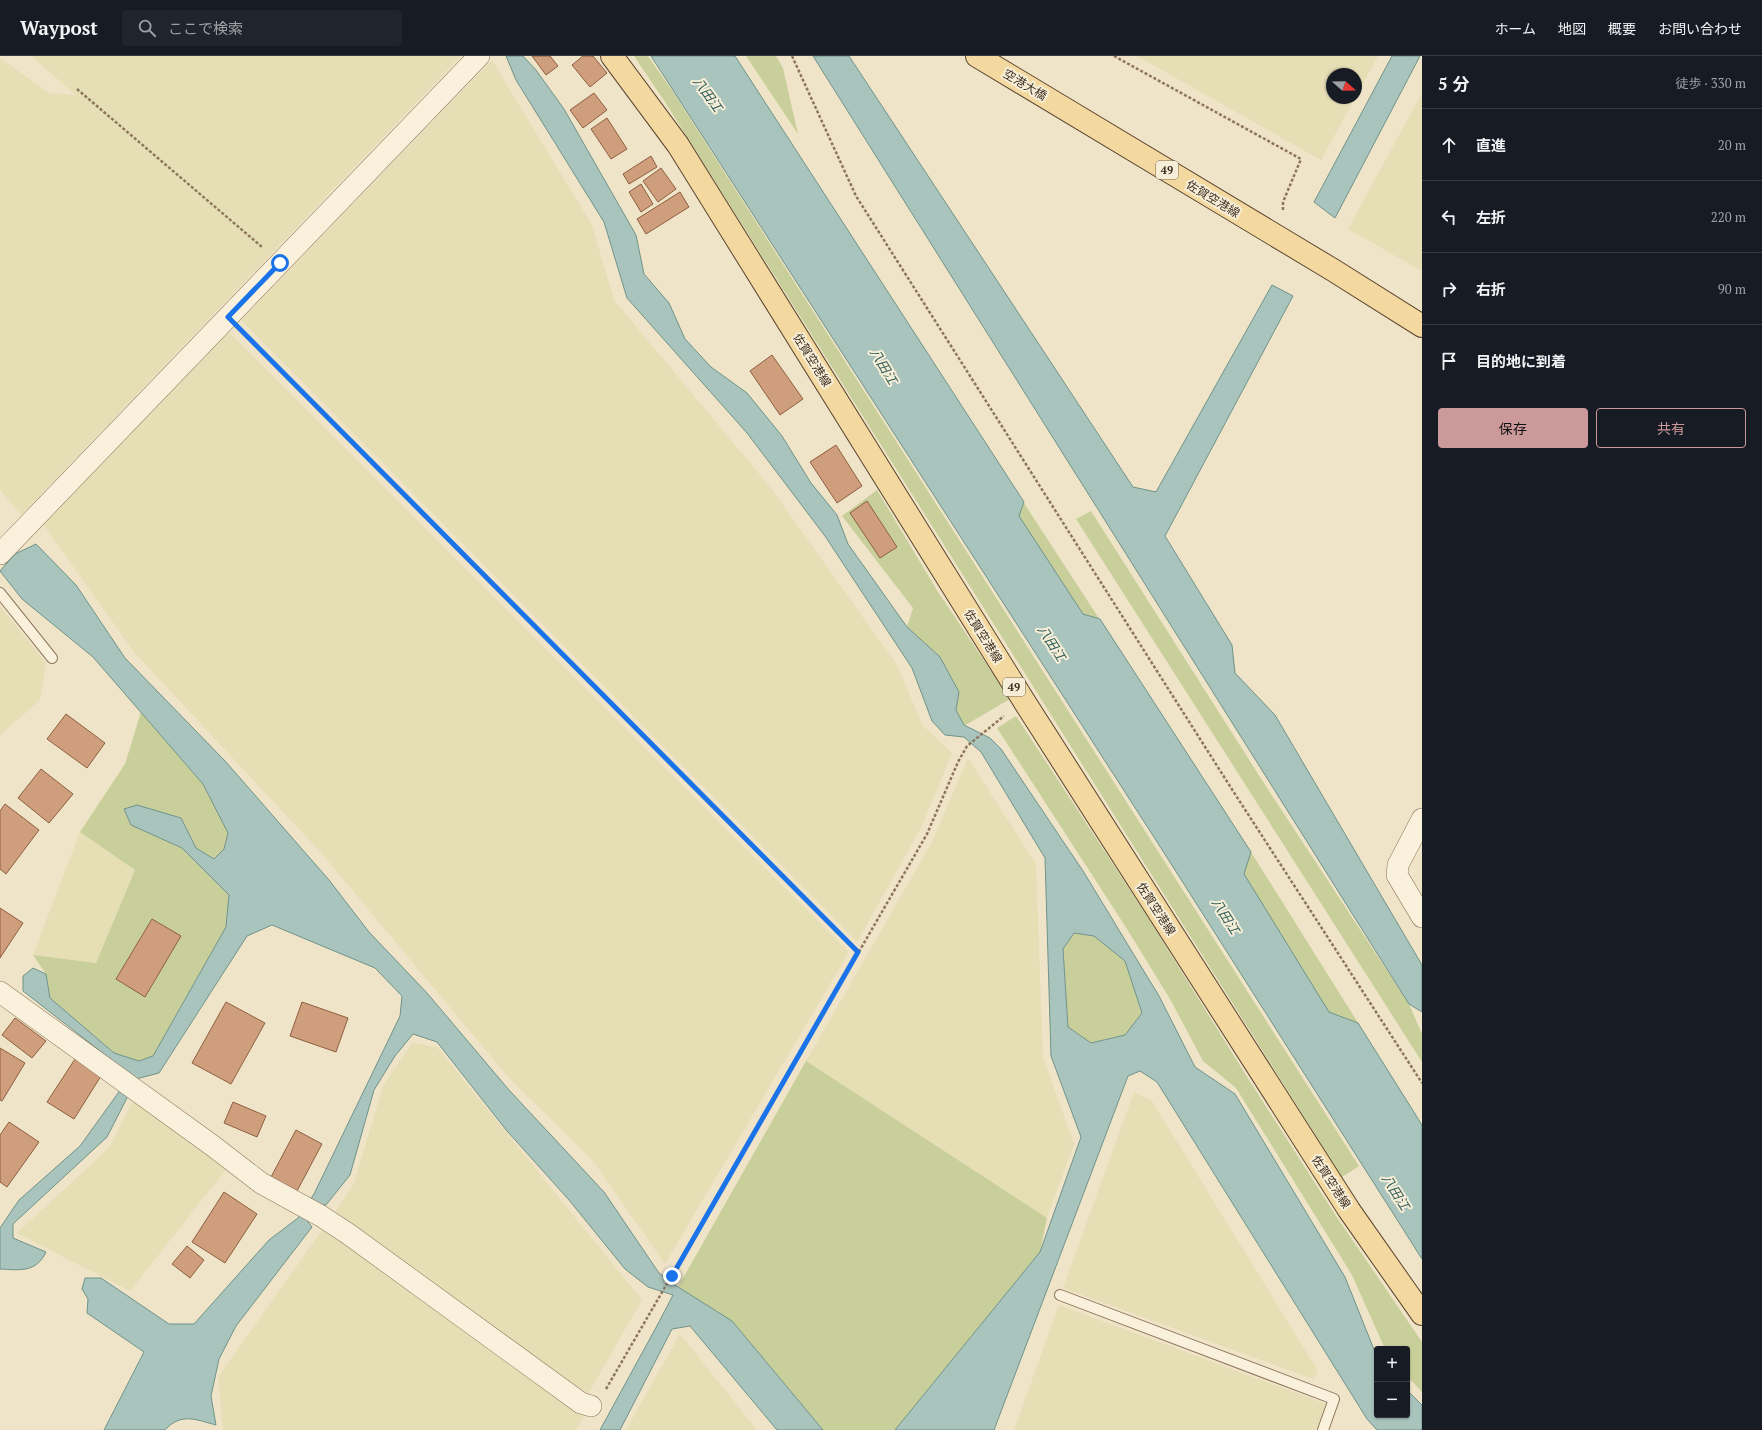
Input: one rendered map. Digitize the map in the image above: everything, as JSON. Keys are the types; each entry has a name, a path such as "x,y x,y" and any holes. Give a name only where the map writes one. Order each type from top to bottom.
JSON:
{"main road":[{"name":"佐賀空港線","path":"612,56 678,145 1032,715 1349,1210 1422,1314"},
{"name":"空港大橋","path":"977,56 1053,101"},
{"name":"佐賀空港線","path":"1053,101 1333,270 1422,326"}],"street":[{"path":"0,554 479,56"},
{"path":"1422,819 1398,865 1397,875 1422,917"},
{"path":"0,992 213,1146 261,1184 321,1216 581,1403 591,1406"}],"lane":[{"path":"0,593 52,658"},
{"path":"1060,1295 1334,1400 1323,1430"}],"path":[{"path":"792,56 856,196 1229,784 1422,1083"},
{"path":"1114,56 1301,159 1283,202 1280,239"},
{"path":"77,89 280,263"},
{"path":"228,317 858,952"},
{"path":"591,1406 600,1398 672,1276 927,834 958,762 967,746 986,729"}],"shaded area":[{"path":"31,56 461,56 21,515 0,490 0,58 49,93 76,95"},
{"path":"1137,56 1378,56 1362,85 1362,68 1326,68 1326,104 1352,104 1321,160"},
{"path":"492,60 592,225 614,300 770,487 897,665 923,726 952,753 922,826 857,942 241,320"},
{"path":"1422,93 1422,271 1348,229"},
{"path":"229,332 849,952 665,1264 593,1161 509,1078 323,855 134,652 43,524"},
{"path":"0,606 46,663 40,700 0,735"},
{"path":"968,758 1036,864 1043,1057 1074,1144 1047,1218 806,1061 932,842"},
{"path":"80,832 135,870 96,963 33,955"},
{"path":"412,1043 437,1047 642,1300 588,1394 335,1213 354,1183 383,1086"},
{"path":"1134,1092 1152,1101 1318,1371 1313,1379 1063,1288"},
{"path":"133,1100 227,1168 130,1291 17,1233 109,1148"},
{"path":"323,1229 585,1414 576,1430 223,1430 218,1377"},
{"path":"1059,1305 1326,1404 1316,1430 1014,1430"},
{"path":"680,1334 757,1430 626,1430"}],"green space":[{"path":"634,56 648,56 675,95 1359,1166 1342,1177 665,102"},
{"path":"733,56 1251,852 1422,1125 1422,1193"},
{"path":"746,56 776,56 783,68 798,134"},
{"path":"877,490 938,592 1010,699 964,726 956,711 959,692 940,657 907,627 913,608 842,516"},
{"path":"1091,511 1267,788 1409,1004 1422,1034 1422,1062 1076,519"},
{"path":"141,712 203,784 228,833 224,849 214,859 196,849 181,818 137,805 124,810 131,825 182,848 229,895 226,927 153,1056 139,1061 114,1053 50,998 46,974 33,955 96,963 135,870 80,832 125,764"},
{"path":"1016,716 1147,916 1336,1216 1422,1342 1422,1392 1410,1379 1410,1346 1384,1346 1352,1275 1236,1088 1203,1061 1170,999 1127,929 997,728"},
{"path":"1074,933 1094,936 1125,961 1142,1013 1125,1035 1091,1043 1068,1027 1063,949"},
{"path":"806,1061 1047,1218 1040,1252 895,1430 823,1430 732,1321 678,1287"}],"water":[{"path":"506,56 523,56 536,70 564,109 636,235 644,274 669,303 685,339 711,367 747,393 782,436 811,483 837,515 848,544 907,627 940,657 959,692 956,710 964,725 990,738 1001,749 1083,871 1159,996 1195,1067 1235,1094 1345,1277 1374,1350 1374,1418 1410,1418 1410,1393 1422,1405 1422,1430 1377,1430 1367,1419 1157,1082 1140,1071 1128,1076 994,1430 895,1430 1040,1252 1081,1137 1051,1056 1045,858 981,752 964,737 945,735 932,721 912,668 825,536 747,433 627,298 604,222 516,80","holes":["1074,933 1094,936 1125,961 1142,1013 1125,1035 1091,1043 1068,1027 1063,949"]},
{"name":"八田江","path":"651,56 735,56 1024,502 1019,516 1083,614 1100,619 1251,852 1244,874 1329,1012 1358,1023 1422,1125 1422,1259 1161,848"},
{"path":"813,56 849,56 1133,487 1156,492 1272,285 1293,296 1165,536 1232,645 1235,673 1275,715 1422,965 1422,1012 1409,1004"},
{"path":"1392,56 1420,56 1335,218 1314,202"},
{"path":"36,544 76,585 125,658 226,762 329,880 369,932 427,993 509,1090 604,1192 659,1273 678,1287 732,1321 823,1430 777,1430 690,1326 672,1329 620,1430 600,1430 673,1295 648,1287 625,1269 569,1200 507,1131 437,1042 413,1034 395,1056 374,1090 350,1175 326,1205 319,1205 308,1222 312,1227 236,1326 219,1359 211,1396 216,1425 202,1421 183,1419 171,1424 165,1430 104,1430 144,1352 87,1313 88,1299 82,1289 85,1278 101,1278 169,1324 194,1324 269,1240 298,1218 314,1194 400,1016 402,996 375,968 272,925 247,936 159,1073 136,1079 23,991 23,976 33,968 46,974 50,998 114,1053 139,1061 153,1056 226,927 229,895 182,848 131,825 124,809 137,805 181,818 196,848 214,859 224,849 228,833 203,784 93,657 22,599 0,571 15,554"},
{"path":"121,1089 129,1094 107,1137 13,1224 13,1238 46,1252 42,1259 37,1264 27,1269 0,1269 0,1228 19,1200 80,1146"}],"building":[{"path":"532,56 550,56 558,66 546,75"},
{"path":"583,56 593,56 607,73 590,87 572,65"},
{"path":"594,93 607,110 583,128 570,110"},
{"path":"607,118 627,149 611,159 591,129"},
{"path":"651,156 657,167 629,184 623,174"},
{"path":"661,168 676,189 658,202 643,181"},
{"path":"641,184 653,204 641,212 629,192"},
{"path":"680,192 689,207 646,234 637,219"},
{"path":"772,355 803,399 780,415 750,371"},
{"path":"836,445 862,486 837,503 810,462"},
{"path":"867,501 897,547 880,558 850,513"},
{"path":"66,714 105,743 87,768 47,739"},
{"path":"41,769 73,794 49,823 18,798"},
{"path":"5,804 39,830 6,874 0,869 0,811"},
{"path":"0,908 23,923 0,958"},
{"path":"152,919 181,936 145,997 116,979"},
{"path":"226,1002 265,1023 231,1084 192,1063"},
{"path":"302,1002 348,1018 336,1052 290,1036"},
{"path":"15,1018 46,1041 32,1058 2,1035"},
{"path":"0,1048 25,1063 2,1101 0,1100"},
{"path":"75,1059 101,1076 74,1119 47,1102"},
{"path":"233,1102 266,1116 257,1137 224,1123"},
{"path":"9,1122 39,1142 7,1187 0,1182 0,1135"},
{"path":"296,1130 322,1144 297,1191 271,1177"},
{"path":"224,1192 257,1214 225,1263 192,1242"},
{"path":"187,1246 204,1260 190,1278 172,1264"}],"route":[{"path":"280,263 228,317 858,952 672,1276"}]}
